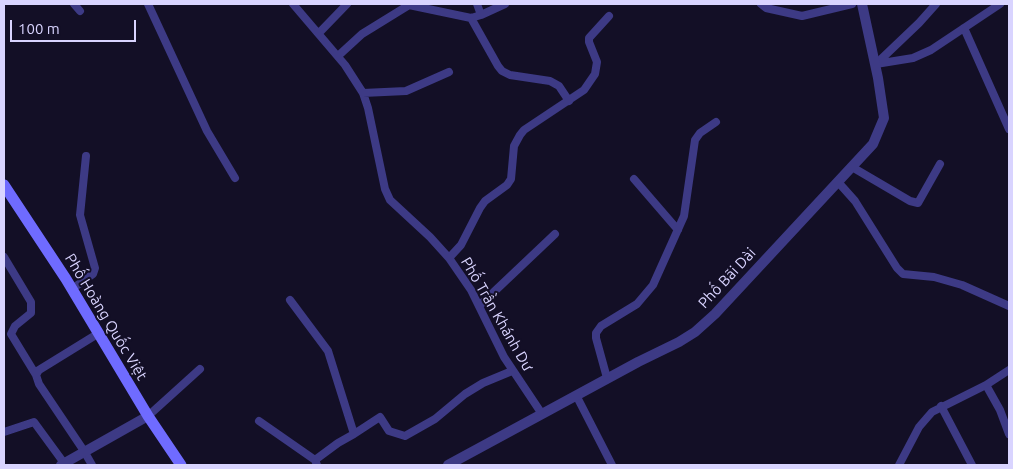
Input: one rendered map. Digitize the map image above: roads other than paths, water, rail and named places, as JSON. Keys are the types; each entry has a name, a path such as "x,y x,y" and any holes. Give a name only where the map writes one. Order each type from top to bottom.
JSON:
{"main road":[{"name":"Phố Hoàng Quốc Việt","path":"4,185 72,289 148,416 181,465"}],"street":[{"path":"74,4 80,11"},
{"path":"148,4 208,131 235,178"},
{"name":"Phố Trần Khánh Dư","path":"293,4 338,56 363,93 368,108 385,189 390,200 430,237 449,258 471,290 512,371 542,414"},
{"path":"319,33 347,4"},
{"path":"477,4 481,15"},
{"path":"338,56 362,34 409,5 471,18 505,4"},
{"path":"761,4 766,8 802,16 852,4"},
{"name":"Phố Bãi Dài","path":"448,465 607,378 679,342 705,323 873,144 884,118 876,64 862,4"},
{"path":"876,64 936,4"},
{"path":"876,64 913,58 931,50 1000,4"},
{"path":"449,258 461,245 485,201 511,179 514,146 520,135 524,130 584,90 595,74 597,62 589,38 610,16"},
{"path":"471,18 502,71 510,75 555,83 569,101"},
{"path":"964,28 1009,129"},
{"path":"363,93 406,91 450,72"},
{"path":"607,378 596,333 601,326 637,304 653,285 686,208 695,140 700,133 716,122"},
{"path":"72,289 94,274 96,268 80,215 86,156"},
{"path":"852,167 903,197 918,203 940,164"},
{"path":"634,179 678,230"},
{"path":"838,182 855,202 897,268 903,274 934,277 962,285 1009,306"},
{"path":"479,306 555,234"},
{"path":"4,257 31,302 31,313 11,330 11,334 39,384 92,465"},
{"path":"290,300 328,351 354,434"},
{"path":"36,376 39,370 98,333"},
{"path":"4,432 34,422 63,464 148,416 200,369"},
{"path":"899,465 919,427 932,412 986,385 1009,370"},
{"path":"260,421 316,463 338,443 380,417 389,431 405,436 434,419 465,394 483,383 512,371"},
{"path":"986,385 1000,410 1009,434"},
{"path":"576,395 612,465"},
{"path":"941,406 972,465"},
{"path":"84,451 86,465"}]}
